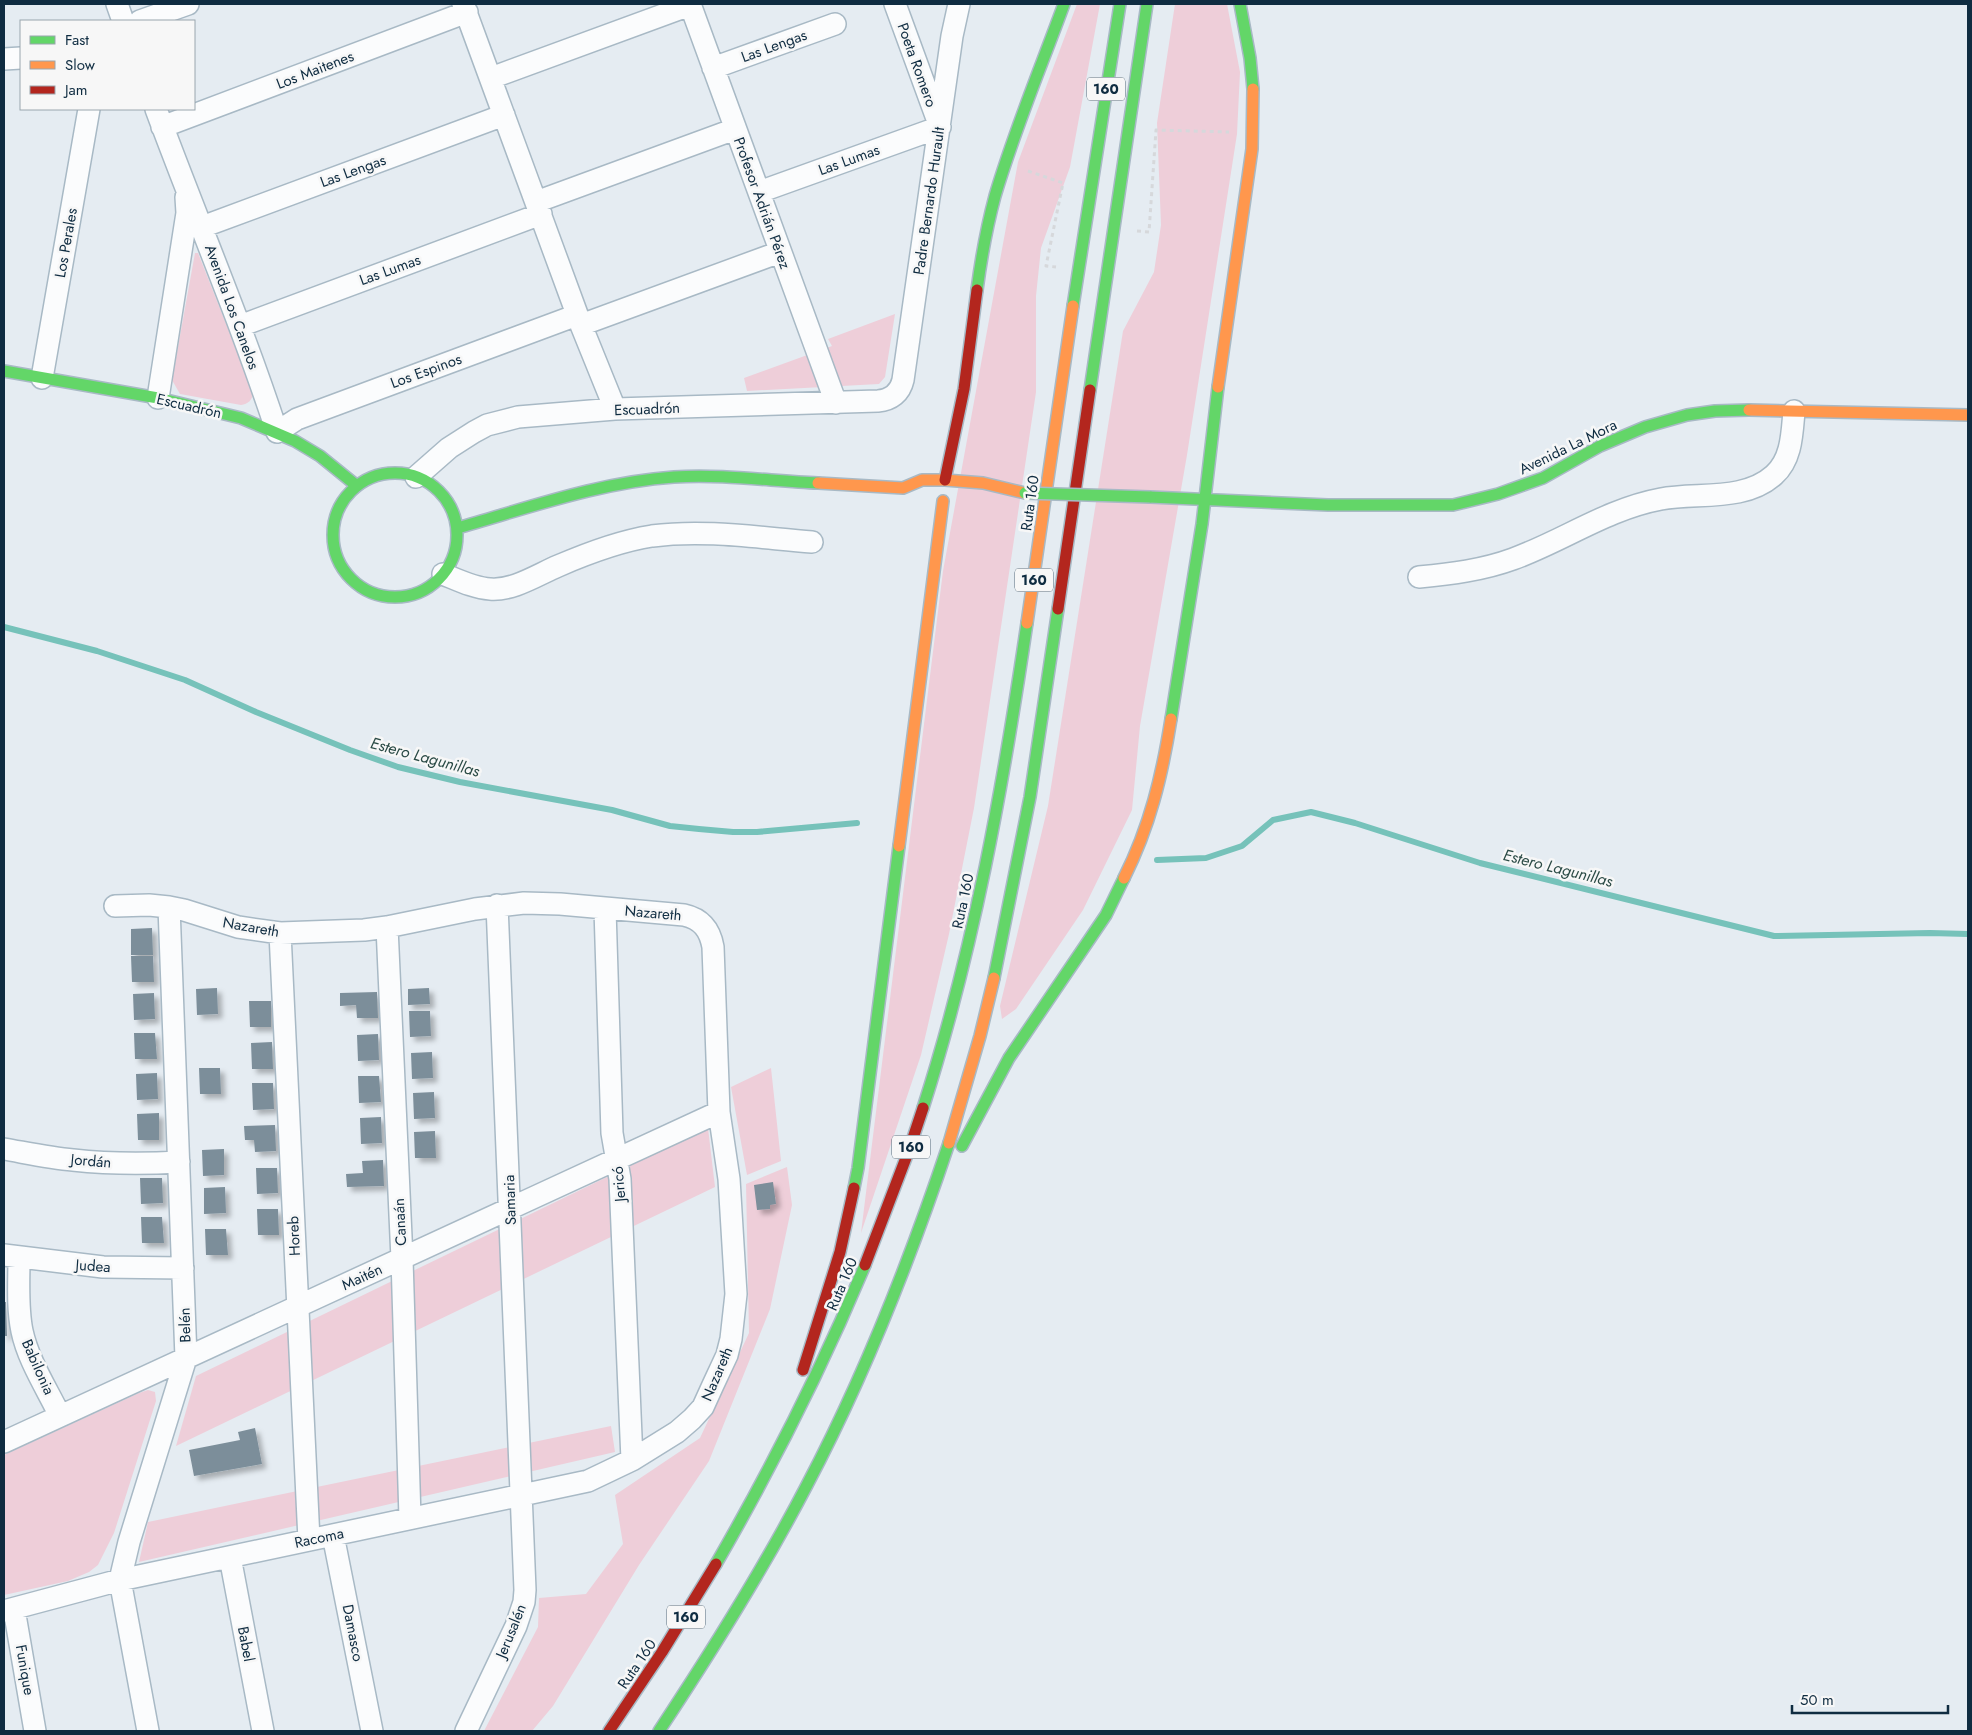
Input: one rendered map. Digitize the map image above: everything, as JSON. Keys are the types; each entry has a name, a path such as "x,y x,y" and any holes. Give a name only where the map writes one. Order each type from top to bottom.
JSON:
{"main road":[{"path":"945,480 964,389 981,262 993,205 1008,156 1064,4"},
{"name":"Ruta 160","path":"609,1731 694,1603 755,1498 812,1388 870,1256 913,1139 955,1001 975,923 1004,774 1078,271 1120,4"},
{"name":"160","path":"659,1731 730,1622 803,1496 873,1348 916,1239 961,1106 985,1020 1006,927 1045,703 1147,4"},
{"path":"916,1239 955,1159 1005,1065 1036,1016 1090,942 1121,888 1155,801 1163,764 1205,500 1215,404 1255,116 1254,84 1240,4"},
{"name":"Escuadrón","path":"4,371 158,398 241,418 277,432 320,456 357,486"},
{"name":"Avenida La Mora","path":"1025,493 1348,505 1453,505 1498,494 1543,478 1600,446 1631,432 1666,420 1715,411 1968,415"},
{"path":"385,474 416,476 426,481 444,496 450,506 457,528 456,548 449,566 443,574 436,582 420,592 400,597 390,597 371,592 347,574 338,557 334,528 339,509 350,492 371,478 385,474"},
{"path":"457,528 590,490 659,478 707,477 903,488 922,480 945,480 983,483 1025,493"},
{"path":"903,488 915,495"},
{"path":"992,498 1025,493"},
{"path":"755,1498 797,1385 840,1252 858,1168 947,501 928,500"}],"street":[{"path":"117,4 123,20"},
{"path":"143,20 188,4"},
{"path":"491,78 690,4"},
{"name":"Profesor Adrián Pérez","path":"690,4 836,403"},
{"name":"Poeta Romero","path":"895,4 940,127"},
{"name":"Padre Bernardo Hurault","path":"895,395 902,386 903,380 952,36 959,4"},
{"path":"465,8 579,320 615,410"},
{"name":"Los Maitenes","path":"195,105 465,8"},
{"name":"Las Lengas","path":"713,68 835,24"},
{"path":"4,59 20,58"},
{"name":"Los Perales","path":"42,378 89,110"},
{"name":"Los Maitenes","path":"159,118 181,110"},
{"name":"Las Lengas","path":"202,227 504,115"},
{"name":"Avenida Los Canelos","path":"159,118 183,184 202,227 240,326 277,432"},
{"name":"Las Lumas","path":"759,192 940,127"},
{"path":"538,208 735,129"},
{"name":"Avenida Los Canelos","path":"158,398 187,213 183,184"},
{"name":"Las Lumas","path":"240,326 538,208"},
{"path":"579,320 780,252"},
{"name":"Los Espinos","path":"277,432 297,419 579,320"},
{"name":"Escuadrón","path":"416,476 449,448 474,432 518,417 615,410 884,401 895,395"},
{"path":"1419,577 1480,569 1512,560 1632,506 1688,495 1738,493 1759,486 1775,475 1788,455 1794,411"},
{"path":"443,574 482,588 498,589 516,584 590,553 652,536 709,534 812,542"},
{"name":"Nazareth","path":"114,906 149,905 169,907 238,927 280,933 351,931 387,927 497,905 542,903 684,915 698,920 708,931 713,948 719,1112 729,1178 736,1294 731,1339 722,1367 702,1407 677,1432 632,1460"},
{"name":"Samaria","path":"497,905 521,1495"},
{"name":"Belén","path":"148,1731 120,1580 129,1542 186,1358 169,907"},
{"name":"Jericó","path":"605,909 612,1133 620,1179 632,1460"},
{"name":"Canaán","path":"387,927 402,1258 410,1518"},
{"name":"Horeb","path":"280,933 309,1540"},
{"name":"Maitén","path":"4,1442 719,1112"},
{"name":"Jordán","path":"4,1149 101,1163 147,1164 179,1162"},
{"name":"Judea","path":"11,1256 104,1267 183,1268"},
{"name":"Babilonia","path":"11,1256 23,1333 27,1347 60,1416"},
{"name":"Racoma","path":"9,1610 120,1580 588,1481 632,1460"},
{"name":"Jerusalén","path":"466,1731 516,1626 524,1602 526,1577 521,1495"},
{"name":"Damasco","path":"333,1535 372,1731"},
{"name":"Babel","path":"230,1557 263,1731"},
{"name":"Funique","path":"9,1610 36,1731"}],"path":[{"path":"1114,230 1149,232 1156,130 1238,133"},
{"path":"1020,169 1063,183 1046,266 1078,271"}],"shaded area":[{"path":"1077,4 1100,4 1070,167 1041,248 1036,296 1036,392 974,808 949,934 921,1055 861,1233 943,571 1018,162"},
{"path":"1175,4 1227,4 1240,72 1237,134 1187,455 1140,726 1132,810 1083,910 1016,1009 1002,1019 1000,1006 1048,806 1123,331 1154,272 1161,225 1157,123"},
{"path":"195,253 198,253 253,392 248,403 241,405 180,394 172,380"},
{"path":"895,314 885,377 879,384 747,391 744,378 832,346 828,339"},
{"path":"771,1068 781,1161 747,1175 731,1087"},
{"path":"708,1128 715,1187 176,1446 196,1376"},
{"path":"787,1167 792,1205 770,1309 709,1461 639,1565 553,1706 532,1731 484,1731 538,1627 539,1598 586,1594 623,1544 615,1495 700,1438 749,1333 746,1184"},
{"path":"148,1390 155,1392 156,1401 114,1533 98,1565 89,1572 68,1581 4,1595 4,1455"},
{"path":"611,1426 615,1452 139,1562 148,1522"}],"building":[{"path":"152,928 153,955 131,955 131,929"},
{"path":"131,956 153,956 154,982 132,982"},
{"path":"217,988 218,1014 197,1015 196,989"},
{"path":"429,988 430,1004 408,1005 408,989"},
{"path":"377,992 378,1018 357,1018 356,1005 340,1006 340,993"},
{"path":"154,993 155,1019 134,1020 133,994"},
{"path":"249,1001 271,1001 271,1027 250,1027"},
{"path":"409,1011 430,1011 431,1036 410,1037"},
{"path":"134,1033 155,1033 157,1059 135,1059"},
{"path":"378,1034 379,1060 358,1061 357,1035"},
{"path":"272,1042 273,1069 252,1069 251,1043"},
{"path":"432,1052 433,1078 412,1079 411,1053"},
{"path":"199,1068 220,1068 221,1094 200,1094"},
{"path":"157,1073 158,1099 137,1100 136,1074"},
{"path":"358,1076 379,1076 381,1102 359,1103"},
{"path":"252,1083 273,1083 274,1109 253,1110"},
{"path":"434,1092 435,1118 414,1119 413,1093"},
{"path":"159,1113 159,1140 138,1140 137,1114"},
{"path":"381,1117 382,1143 361,1144 360,1118"},
{"path":"275,1125 276,1151 255,1152 254,1140 245,1140 244,1126"},
{"path":"435,1131 436,1158 415,1158 414,1132"},
{"path":"224,1149 224,1175 203,1176 202,1150"},
{"path":"383,1160 384,1186 347,1187 346,1174 363,1173 362,1161"},
{"path":"256,1168 277,1168 278,1193 257,1194"},
{"path":"140,1178 162,1178 163,1203 141,1204"},
{"path":"773,1182 776,1204 770,1205 770,1209 757,1210 754,1185"},
{"path":"225,1187 226,1213 204,1214 204,1188"},
{"path":"257,1209 278,1209 279,1235 258,1235"},
{"path":"141,1217 162,1217 164,1243 142,1243"},
{"path":"205,1229 226,1229 228,1255 206,1255"},
{"path":"4,1302 6,1302 7,1336 4,1336"},
{"path":"255,1428 262,1464 194,1476 189,1450 240,1440 238,1432"}],"waterway":[{"name":"Estero Lagunillas","path":"4,627 97,651 185,680 256,712 350,750 398,767 460,782 612,810 670,826 699,829 757,832 857,823"},
{"name":"Estero Lagunillas","path":"1157,860 1206,858 1242,846 1273,820 1311,812 1355,823 1480,863 1774,936 1968,934"}],"traffic: fast":[{"path":"977,290 989,219 1002,172 1064,4"},
{"path":"1073,306 1120,4"},
{"path":"1090,390 1147,4"},
{"path":"1240,4 1250,58 1253,89"},
{"path":"4,371 158,398 241,418 295,441 320,456 357,486"},
{"path":"1171,719 1202,524 1218,387"},
{"path":"1150,497 1328,505 1453,505 1498,494 1543,478 1600,446 1645,427 1687,415 1715,411 1749,410"},
{"path":"395,473 419,478 439,491 452,511 457,535 452,559 439,579 419,592 395,597 371,592 351,579 338,559 333,535 338,511 351,491 371,478 395,473"},
{"path":"457,528 564,497 619,484 646,480 710,476 818,483"},
{"path":"1025,493 1150,497"},
{"path":"994,978 1030,797 1058,609"},
{"path":"923,1108 941,1048 972,928 997,807 1027,623"},
{"path":"854,1188 899,846"},
{"path":"962,1146 1009,1058 1106,915 1124,878"},
{"path":"659,1731 755,1579 828,1444 885,1317 919,1230 949,1143"},
{"path":"716,1564 757,1491 795,1417 865,1265"}],"traffic: slow":[{"path":"1218,387 1252,149 1253,89"},
{"path":"1027,623 1073,306"},
{"path":"1749,410 1968,415"},
{"path":"818,483 903,488 922,480 945,480 983,483 1025,493"},
{"path":"899,846 943,501"},
{"path":"1124,878 1141,839 1154,800 1164,761 1171,719"},
{"path":"949,1143 980,1036 994,978"}],"traffic: jam":[{"path":"945,480 964,389 977,290"},
{"path":"1058,609 1090,390"},
{"path":"865,1265 923,1108"},
{"path":"803,1370 840,1252 854,1188"},
{"path":"609,1731 662,1652 716,1564"}]}
